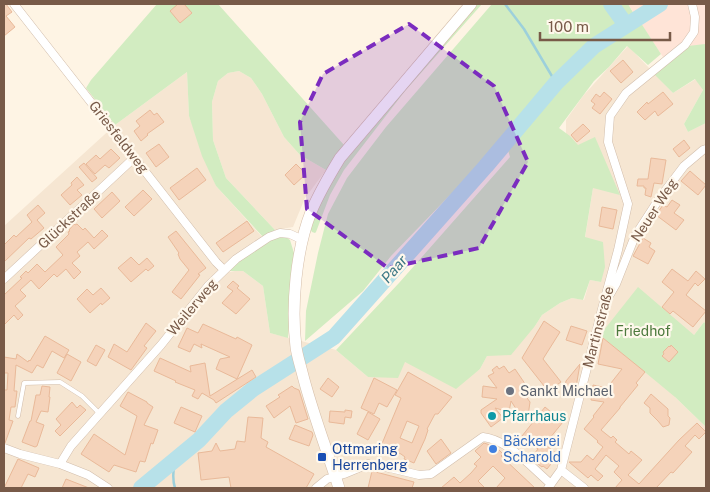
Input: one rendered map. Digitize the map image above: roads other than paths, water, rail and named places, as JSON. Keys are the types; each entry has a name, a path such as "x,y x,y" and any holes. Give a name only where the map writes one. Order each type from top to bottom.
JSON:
{"main road":[{"path":"339,488 306,388 296,347 294,316 296,275 303,240 311,213 324,185 340,158 471,4"}],"street":[{"name":"Griesfeldweg","path":"14,4 224,270"},
{"name":"Martinstraße","path":"549,486 561,470 618,250 628,204 608,142 610,116 626,93 685,45 694,32 695,17 692,4"},
{"name":"Neuer Weg","path":"602,308 616,284 635,236 659,199 684,166 706,149"},
{"name":"Glückstraße","path":"4,280 134,158"},
{"name":"Weilerweg","path":"60,464 71,446 161,345 208,286 224,270 236,259 269,237 280,233 290,234 303,240"},
{"path":"316,488 327,479 368,464 419,475 431,474 483,437 491,438 508,446 549,486"},
{"path":"4,448 60,464 88,475 107,488"},
{"path":"561,470 584,488"}],"lane":[{"path":"18,416 24,383 60,382 82,396 99,414"}],"waterway":[{"path":"505,4 524,29 556,83"},
{"name":"Paar","path":"611,4 626,25"},
{"name":"Paar","path":"141,488 199,440 226,411 253,389 334,337 486,166 556,83 594,46 660,4"},
{"path":"175,460 173,481 175,488"}],"place":[{"name":"Sankt Michael","path":"510,391"},
{"name":"Pfarrhaus","path":"492,416"},
{"name":"Bäckerei Scharold","path":"493,449"},
{"name":"Ottmaring Herrenberg","path":"322,457"}],"park label":[{"name":"Friedhof","path":"643,331"}]}
